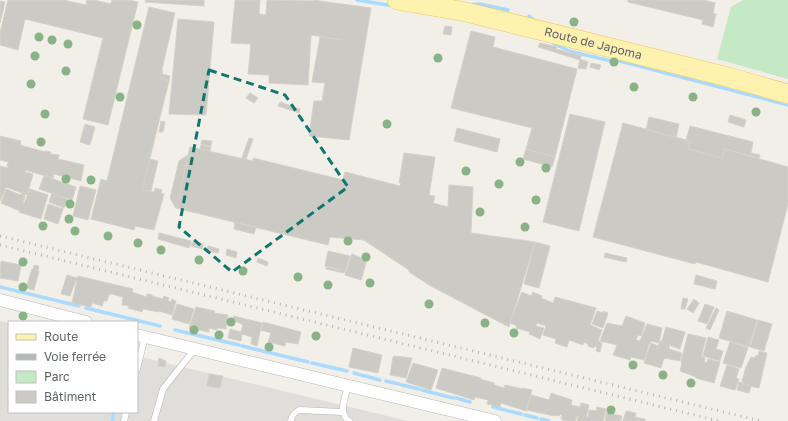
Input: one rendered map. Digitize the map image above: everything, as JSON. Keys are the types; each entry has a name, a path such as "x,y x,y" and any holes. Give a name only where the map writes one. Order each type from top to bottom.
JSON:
{"main road":[{"name":"Route de Japoma","path":"397,0 466,12 728,77 788,94"}],"street":[{"path":"0,300 82,321"},
{"path":"141,336 348,386 468,418 495,421"}],"lane":[{"path":"138,361 141,336"},
{"path":"154,421 163,389 194,350"},
{"path":"348,386 342,412 344,418 349,421"},
{"path":"291,421 292,415 295,411 300,410 342,412"}],"highlighted area":[{"path":"209,70 285,95 348,187 232,272 179,227"}],"shaded area":[{"path":"0,321 8,323 8,413 138,413 138,356 408,421 0,421"}],"green space":[{"path":"743,0 788,0 788,79 717,59 731,7"}],"building":[{"path":"8,0 63,0 86,5 87,0 111,4 112,0 128,0 138,2 108,125 83,119 103,38 25,19 18,50 0,45 0,33"},
{"path":"146,0 204,0 204,6 145,2"},
{"path":"235,0 260,0 259,14 266,15 267,0 313,0 371,8 349,140 309,136 314,101 322,101 325,83 312,82 320,37 342,40 311,35 308,85 269,83 269,75 248,74 251,44 231,43"},
{"path":"628,0 704,0 715,3 713,13 716,14 713,27 702,24 703,20 628,2"},
{"path":"0,1 5,2 0,23"},
{"path":"149,7 175,13 160,78 169,81 142,190 154,192 155,188 162,190 161,193 164,194 154,230 135,226 134,230 91,219 101,179 107,181"},
{"path":"178,19 214,22 206,115 169,114"},
{"path":"445,26 452,27 451,35 443,34"},
{"path":"471,31 495,37 493,47 577,69 555,157 526,149 532,128 451,108"},
{"path":"540,43 557,47 556,49 581,56 580,59 588,62 586,69 578,68 580,60 538,47"},
{"path":"591,63 601,65 599,70 590,67"},
{"path":"161,70 163,71 162,74 170,76 169,81 160,78"},
{"path":"250,93 258,98 254,103 246,98"},
{"path":"280,102 300,109 299,113 278,106"},
{"path":"570,114 605,122 579,231 543,222"},
{"path":"730,115 746,120 744,127 728,122"},
{"path":"649,117 679,124 676,138 646,130"},
{"path":"161,121 165,122 163,132 159,132"},
{"path":"623,123 690,141 688,149 722,158 725,149 788,167 788,204 768,282 696,262 695,264 593,237"},
{"path":"85,124 95,127 90,145 80,142"},
{"path":"690,126 753,142 751,153 760,155 759,158 725,149 722,158 688,149 690,141 686,140"},
{"path":"457,128 500,139 497,152 454,141"},
{"path":"0,136 21,141 20,145 45,152 51,152 50,154 59,155 58,159 84,165 81,181 54,174 53,178 25,170 25,172 33,174 27,195 23,195 25,196 23,203 24,204 30,189 48,195 41,219 19,212 20,211 1,203 6,189 21,195 22,193 6,187 0,201 0,166 9,167 7,166 8,162 0,160"},
{"path":"249,138 253,139 246,159 242,158"},
{"path":"202,140 212,141 211,146 201,144"},
{"path":"201,145 211,147 210,151 200,149"},
{"path":"190,147 253,161 253,158 343,180 345,172 400,186 401,183 399,183 404,153 435,157 429,195 435,196 433,203 448,207 449,185 473,187 471,233 535,242 509,327 429,285 364,240 330,237 328,245 176,208"},
{"path":"526,149 555,157 552,167 523,159"},
{"path":"189,154 176,208 170,198 179,161"},
{"path":"150,159 158,161 151,191 142,190"},
{"path":"44,176 76,187 72,200 39,189"},
{"path":"80,186 96,190 88,220 73,216"},
{"path":"52,193 68,200 64,208 49,202"},
{"path":"48,204 63,209 58,224 44,219"},
{"path":"235,222 256,227 254,234 234,229"},
{"path":"159,233 191,241 189,248 158,239"},
{"path":"192,242 203,244 202,249 191,246"},
{"path":"535,242 550,246 539,288 524,284"},
{"path":"208,246 219,249 218,253 207,251"},
{"path":"227,249 237,252 236,258 226,255"},
{"path":"328,251 350,256 345,271 325,266"},
{"path":"605,253 627,258 626,262 604,257"},
{"path":"352,254 366,260 361,280 345,275"},
{"path":"258,258 268,262 267,266 257,262"},
{"path":"1,261 21,265 18,281 0,278"},
{"path":"34,265 39,266 39,271 34,290 26,288"},
{"path":"326,267 345,271 344,273 326,269"},
{"path":"67,275 77,278 78,276 133,289 132,292 146,297 147,294 163,299 164,296 169,298 168,301 171,302 172,299 176,301 172,315 159,311 143,309 142,312 128,308 129,306 122,305 123,297 112,294 109,294 107,301 104,301 102,306 93,303 94,298 91,307 72,303 77,280 70,296 61,294"},
{"path":"696,275 717,281 715,289 694,284"},
{"path":"522,292 531,296 533,292 542,296 541,298 553,303 555,297 596,308 590,325 602,330 598,341 602,343 600,352 596,351 597,347 594,346 594,348 588,346 588,344 584,342 583,345 569,340 567,347 555,343 556,339 543,335 546,326 537,323 536,326 544,328 540,339 529,334 530,332 516,328 517,326 510,323"},
{"path":"683,298 688,299 685,309 681,309"},
{"path":"694,299 699,303 693,313 687,309"},
{"path":"177,304 194,309 189,324 172,319"},
{"path":"705,304 714,307 707,324 698,321"},
{"path":"196,307 215,311 214,313 228,315 226,329 217,328 217,330 209,328 209,332 189,328"},
{"path":"716,308 719,310 710,330 706,328"},
{"path":"597,311 608,313 603,328 592,324"},
{"path":"727,311 757,320 749,347 719,338"},
{"path":"234,316 262,323 257,346 251,344 252,337 242,334 241,341 228,338 230,329 241,332 243,325 233,320"},
{"path":"626,316 645,323 641,336 638,335 636,340 640,341 647,324 662,328 659,343 651,341 644,360 631,357 630,360 613,355 617,345 600,341 607,323 622,326"},
{"path":"758,320 772,324 764,351 750,347"},
{"path":"263,322 301,332 298,344 286,342 285,346 268,342 271,333 261,330"},
{"path":"666,327 685,332 680,349 671,346 670,344 669,349 682,353 680,361 664,358 661,368 644,363 651,343 658,346 660,341 662,341"},
{"path":"688,334 706,338 702,353 702,357 705,358 704,362 707,363 708,359 720,362 714,383 696,378 680,371"},
{"path":"708,337 719,340 716,349 723,351 720,361 703,356"},
{"path":"730,342 748,348 741,368 723,363"},
{"path":"353,348 382,355 378,373 349,367"},
{"path":"759,351 767,353 759,388 742,384 746,367 751,357 755,358 756,355 758,356"},
{"path":"394,356 412,358 406,378 390,375"},
{"path":"159,358 166,361 165,367 158,366"},
{"path":"413,363 438,370 431,390 406,382"},
{"path":"727,365 739,369 736,378 739,379 735,390 720,386"},
{"path":"442,368 481,378 480,379 504,388 505,385 532,390 526,411 501,403 500,407 487,404 488,400 475,397 474,400 436,388"},
{"path":"209,374 223,376 220,388 207,386"},
{"path":"739,382 751,386 749,393 737,390"},
{"path":"551,393 572,400 571,405 580,407 581,403 589,405 586,417 588,417 589,410 596,411 597,407 606,409 603,421 577,421 577,416 575,421 566,421 561,419 562,415 560,414 559,416 554,416 527,410 531,395 549,400"},
{"path":"626,411 636,413 635,417 645,419 645,421 623,421"},
{"path":"606,413 622,416 621,421 605,421"}],"waterway":[{"path":"357,0 394,6"},
{"path":"470,5 480,4 508,10"},
{"path":"529,16 535,21"},
{"path":"553,43 569,51 611,61"},
{"path":"620,61 788,105"},
{"path":"0,287 79,306"},
{"path":"86,308 160,326"},
{"path":"175,330 239,345"},
{"path":"242,346 308,362"},
{"path":"312,363 347,371"},
{"path":"354,373 380,380"},
{"path":"386,381 399,384"},
{"path":"402,385 419,389"},
{"path":"422,390 453,398"},
{"path":"456,398 470,402"},
{"path":"493,407 521,414"},
{"path":"112,421 114,413"},
{"path":"525,415 537,418"},
{"path":"541,419 549,421"}],"railway":[{"path":"0,236 761,421"},
{"path":"0,245 719,421"}]}
